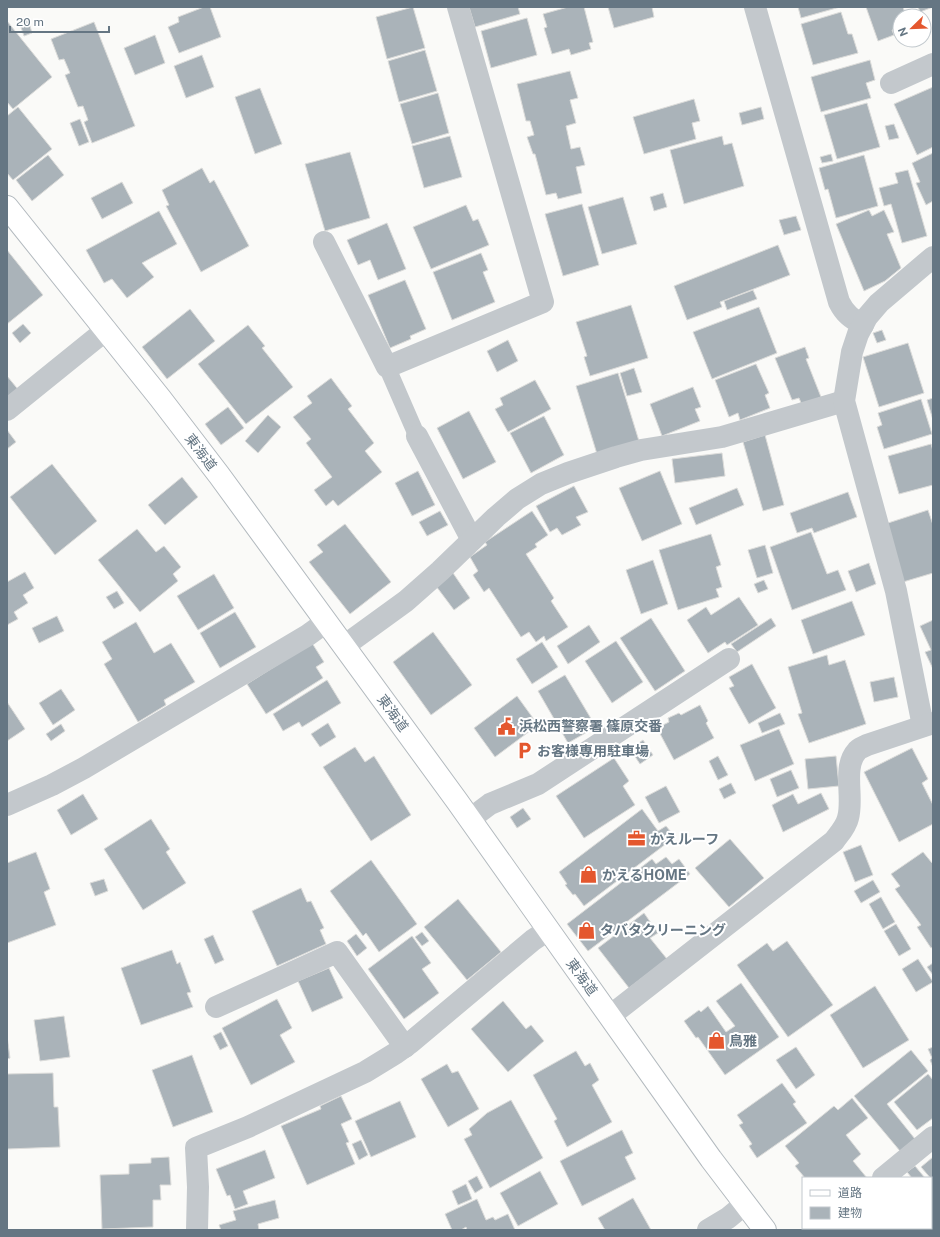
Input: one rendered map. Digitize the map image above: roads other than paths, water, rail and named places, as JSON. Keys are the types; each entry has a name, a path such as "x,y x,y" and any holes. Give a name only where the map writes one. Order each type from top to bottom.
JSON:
{"main road":[{"name":"東海道","path":"7,207 190,437 470,819 548,930 765,1230"}],"street":[{"path":"324,242 387,367 543,302 458,7"},
{"path":"755,7 839,302 844,311 863,325"},
{"path":"891,83 933,64"},
{"path":"610,1016 834,841 842,831 848,818 850,804 849,770 851,759 857,750 867,745 928,725 896,590 844,401 852,352 867,317 879,303 933,257"},
{"path":"7,410 106,330"},
{"path":"344,646 417,591 517,499 542,484 568,473 641,450 736,434 844,401"},
{"path":"418,436 472,540"},
{"path":"7,805 52,785 84,768 308,635 326,622"},
{"path":"470,819 490,804 538,784 729,659"},
{"path":"197,1230 198,1194 196,1148 248,1127 366,1072 405,1047 533,940 548,930"},
{"path":"216,1007 337,952 405,1047"},
{"path":"884,1177 933,1137"},
{"path":"708,1230 728,1218 745,1204"}],"lane":[{"path":"387,367 418,436"}],"place":[{"name":"浜松西警察署 篠原交番","path":"506,726"},
{"name":"お客様専用駐車場","path":"524,751"},
{"name":"かえルーフ","path":"637,839"},
{"name":"かえるHOME","path":"589,875"},
{"name":"タバタクリーニング","path":"587,930"},
{"name":"鳥雅","path":"716,1041"}]}
